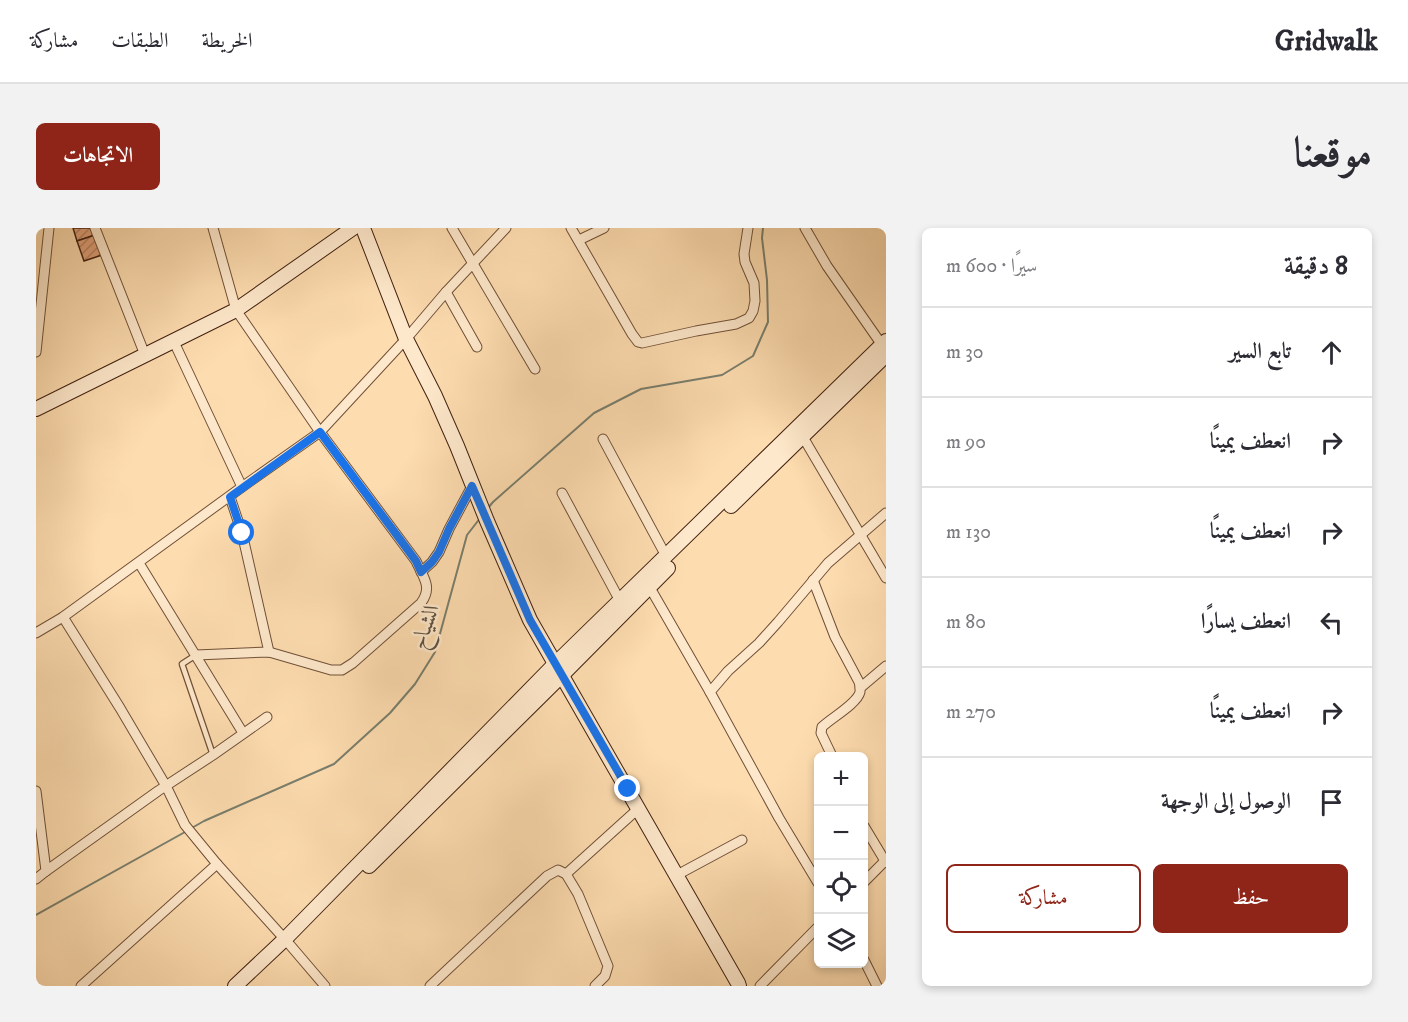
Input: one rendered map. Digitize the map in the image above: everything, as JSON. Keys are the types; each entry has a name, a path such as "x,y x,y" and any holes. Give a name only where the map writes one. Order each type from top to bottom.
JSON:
{"main road":[{"path":"36,409 236,310 353,228"},
{"path":"363,228 406,339 435,396 530,620 740,985"},
{"path":"249,986 287,942 559,669 649,586 885,347"},
{"path":"559,669 620,601 800,431"},
{"path":"236,986 287,942"}],"street":[{"path":"36,352 38,307 49,228"},
{"path":"95,228 145,355"},
{"path":"196,655 269,651 331,670 342,670 422,603 428,589 416,561 320,432 236,310 213,228"},
{"path":"452,228 535,369"},
{"path":"36,633 63,617 320,432 406,339 446,291 506,228"},
{"path":"571,228 632,334 638,342 642,343 736,324 749,318 755,301 754,283 744,255 748,228"},
{"path":"579,240 604,228"},
{"path":"805,228 827,266 885,347"},
{"path":"446,291 477,347"},
{"path":"174,342 242,487"},
{"path":"800,431 886,578"},
{"path":"603,439 666,556"},
{"path":"421,572 439,552 472,486"},
{"path":"562,493 620,601"},
{"path":"230,497 242,533 269,651"},
{"path":"710,692 728,671 759,643 828,563 886,513"},
{"path":"139,563 243,733"},
{"path":"813,580 860,688 856,700 822,727 821,733 830,752"},
{"path":"649,586 779,818 814,876"},
{"path":"63,617 166,786 185,825 325,986"},
{"path":"860,688 886,666"},
{"path":"36,879 267,717"},
{"path":"36,791 46,871"},
{"path":"566,874 639,808"},
{"path":"868,832 885,860 868,878"},
{"path":"677,875 742,840"},
{"path":"81,986 217,864"},
{"path":"430,986 548,876 558,870 566,874 579,897 608,966 605,976 595,986"},
{"path":"760,986 814,932"},
{"path":"868,968 877,986"}],"lane":[{"path":"196,655 182,664 213,755"}],"building":[{"path":"73,228 93,228 95,235 77,241"},
{"path":"95,235 102,255 84,261 77,241"}],"waterway":[{"name":"الشياح","path":"488,508 594,413 641,389 722,375 753,356 768,322 763,228"},
{"name":"الشياح","path":"190,829 334,764 390,713 415,684 435,652 467,535 481,517"},
{"name":"الشياح","path":"36,915 185,832"}],"route":[{"path":"242,533 230,497 320,432 416,561 421,572 439,552 472,486 530,620 628,789"}]}
